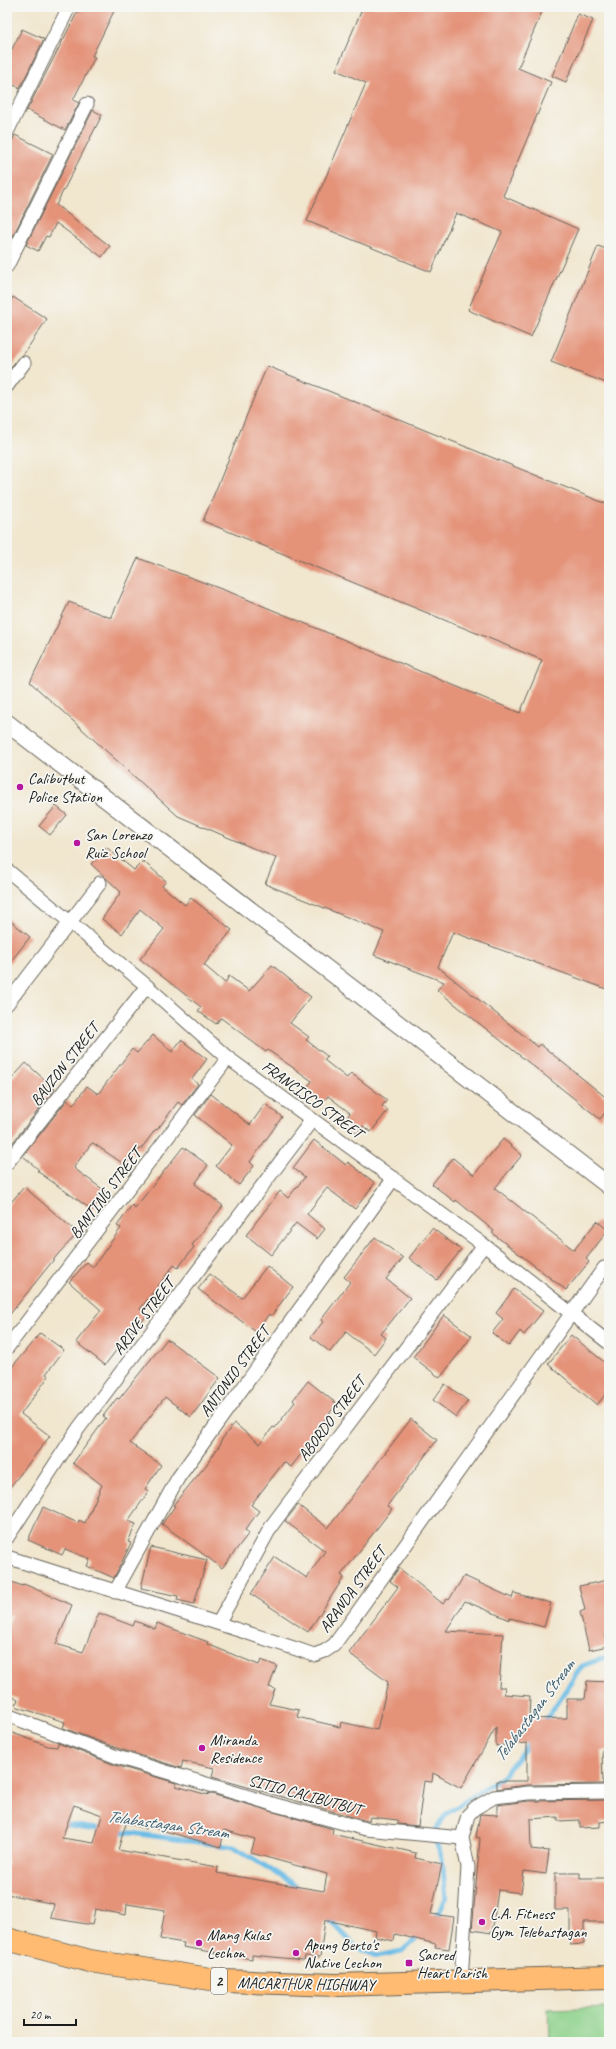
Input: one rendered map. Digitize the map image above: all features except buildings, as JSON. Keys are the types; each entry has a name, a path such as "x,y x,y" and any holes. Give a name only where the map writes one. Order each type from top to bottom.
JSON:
{"highway":[{"name":"MACARTHUR HIGHWAY","path":"7,1939 90,1961 224,1981 336,1985 609,1977"}],"street":[{"path":"7,132 69,7"},
{"path":"7,266 87,104"},
{"path":"7,386 24,363"},
{"path":"7,723 609,1186"},
{"name":"FRANCISCO STREET","path":"7,870 147,986 228,1058 484,1245 609,1343"},
{"path":"7,1004 100,883"},
{"name":"BAUZON STREET","path":"7,1163 147,986"},
{"name":"BANTING STREET","path":"7,1348 228,1058"},
{"name":"ARIVE STREET","path":"7,1538 78,1429 312,1120"},
{"name":"ANTONIO STREET","path":"115,1592 178,1478 394,1178"},
{"name":"ABORDO STREET","path":"219,1622 272,1525 484,1245"},
{"name":"ARANDA STREET","path":"7,1557 115,1592 219,1622 314,1655 325,1651 334,1645 604,1268"},
{"name":"SITIO CALIBUTBUT","path":"7,1715 117,1757 276,1805 366,1828 455,1837"},
{"path":"461,1982 468,1867 455,1837 468,1816 475,1808 494,1797 528,1793 609,1792"}],"green space":[{"path":"609,2007 609,2042 549,2042 548,2009"}],"waterway":[{"name":"Telabastagan Stream","path":"543,1724 582,1666 609,1656"},
{"name":"Telabastagan Stream","path":"435,1920 446,1898 442,1858 433,1835 446,1814 503,1776 530,1742"},
{"name":"Telabastagan Stream","path":"61,1824 105,1830"},
{"name":"Telabastagan Stream","path":"117,1831 234,1847 291,1882 300,1891"},
{"name":"Telabastagan Stream","path":"327,1917 357,1948 377,1956 402,1951 420,1935"}],"place":[{"name":"Calibutbut Police Station","path":"20,787"},
{"name":"San Lorenzo Ruiz School","path":"77,843"},
{"name":"Miranda Residence","path":"202,1748"},
{"name":"L.A. Fitness Gym Telebastagan","path":"482,1922"},
{"name":"Mang Kulas Lechon","path":"199,1943"},
{"name":"Apung Berto's Native Lechon","path":"296,1953"},
{"name":"Sacred Heart Parish","path":"409,1963"}]}
